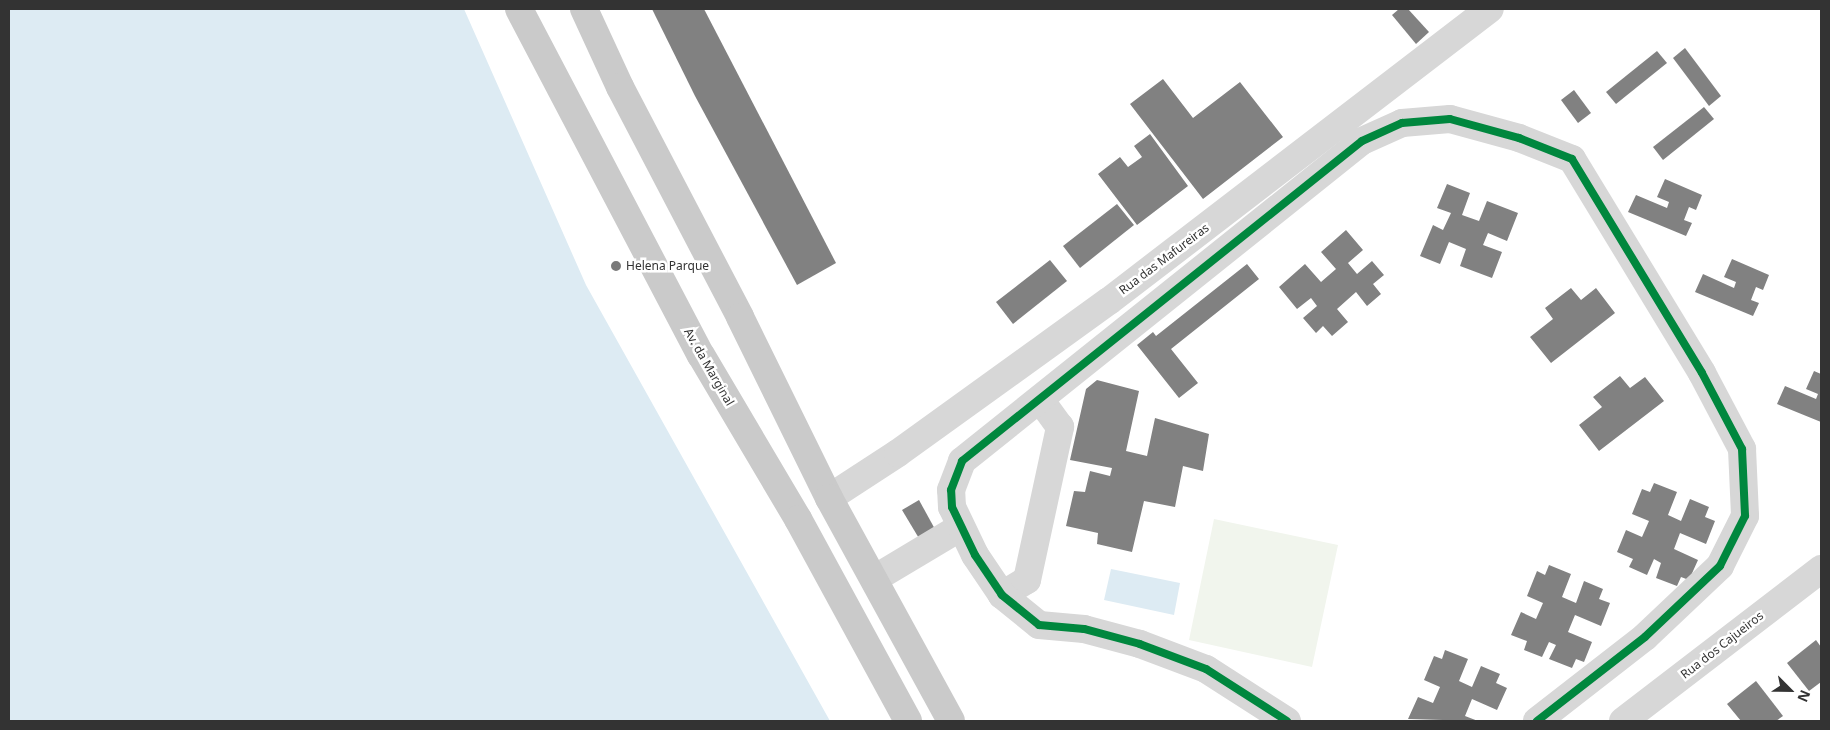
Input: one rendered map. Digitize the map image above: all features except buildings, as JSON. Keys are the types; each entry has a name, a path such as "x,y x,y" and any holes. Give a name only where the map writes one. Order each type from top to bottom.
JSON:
{"main road":[{"name":"Av. da Marginal","path":"519,9 701,355 798,519 908,721"},
{"path":"584,9 620,87 740,318 829,498 951,721"}],"street":[{"name":"Rua das Mafureiras","path":"829,498 898,453 1109,301 1490,9"},
{"path":"1287,721 1206,669 1140,644 1084,629 1038,626 1002,595 975,555 952,507 951,490 962,462 1370,138 1402,123 1450,119 1519,138 1572,159 1702,374 1742,450 1746,516 1720,566 1645,637 1537,721"},
{"path":"1002,595 1028,580 1060,428 1040,399"},
{"path":"874,579 961,526"},
{"name":"Rua dos Cajueiros","path":"1623,721 1821,569"}],"shaded area":[{"path":"9,9 464,9 586,285 830,721 9,721"},
{"path":"1214,519 1338,545 1312,667 1189,640"},
{"path":"1111,569 1180,583 1174,615 1104,600"}],"cycle path":[{"path":"1287,721 1206,669 1140,644 1084,629 1039,625 1002,595 975,555 952,507 951,490 962,461 1362,141 1402,123 1450,119 1519,138 1572,159 1702,373 1742,449 1745,516 1720,566 1645,637 1537,721"}],"place":[{"name":"Helena Parque","path":"616,266"}]}
